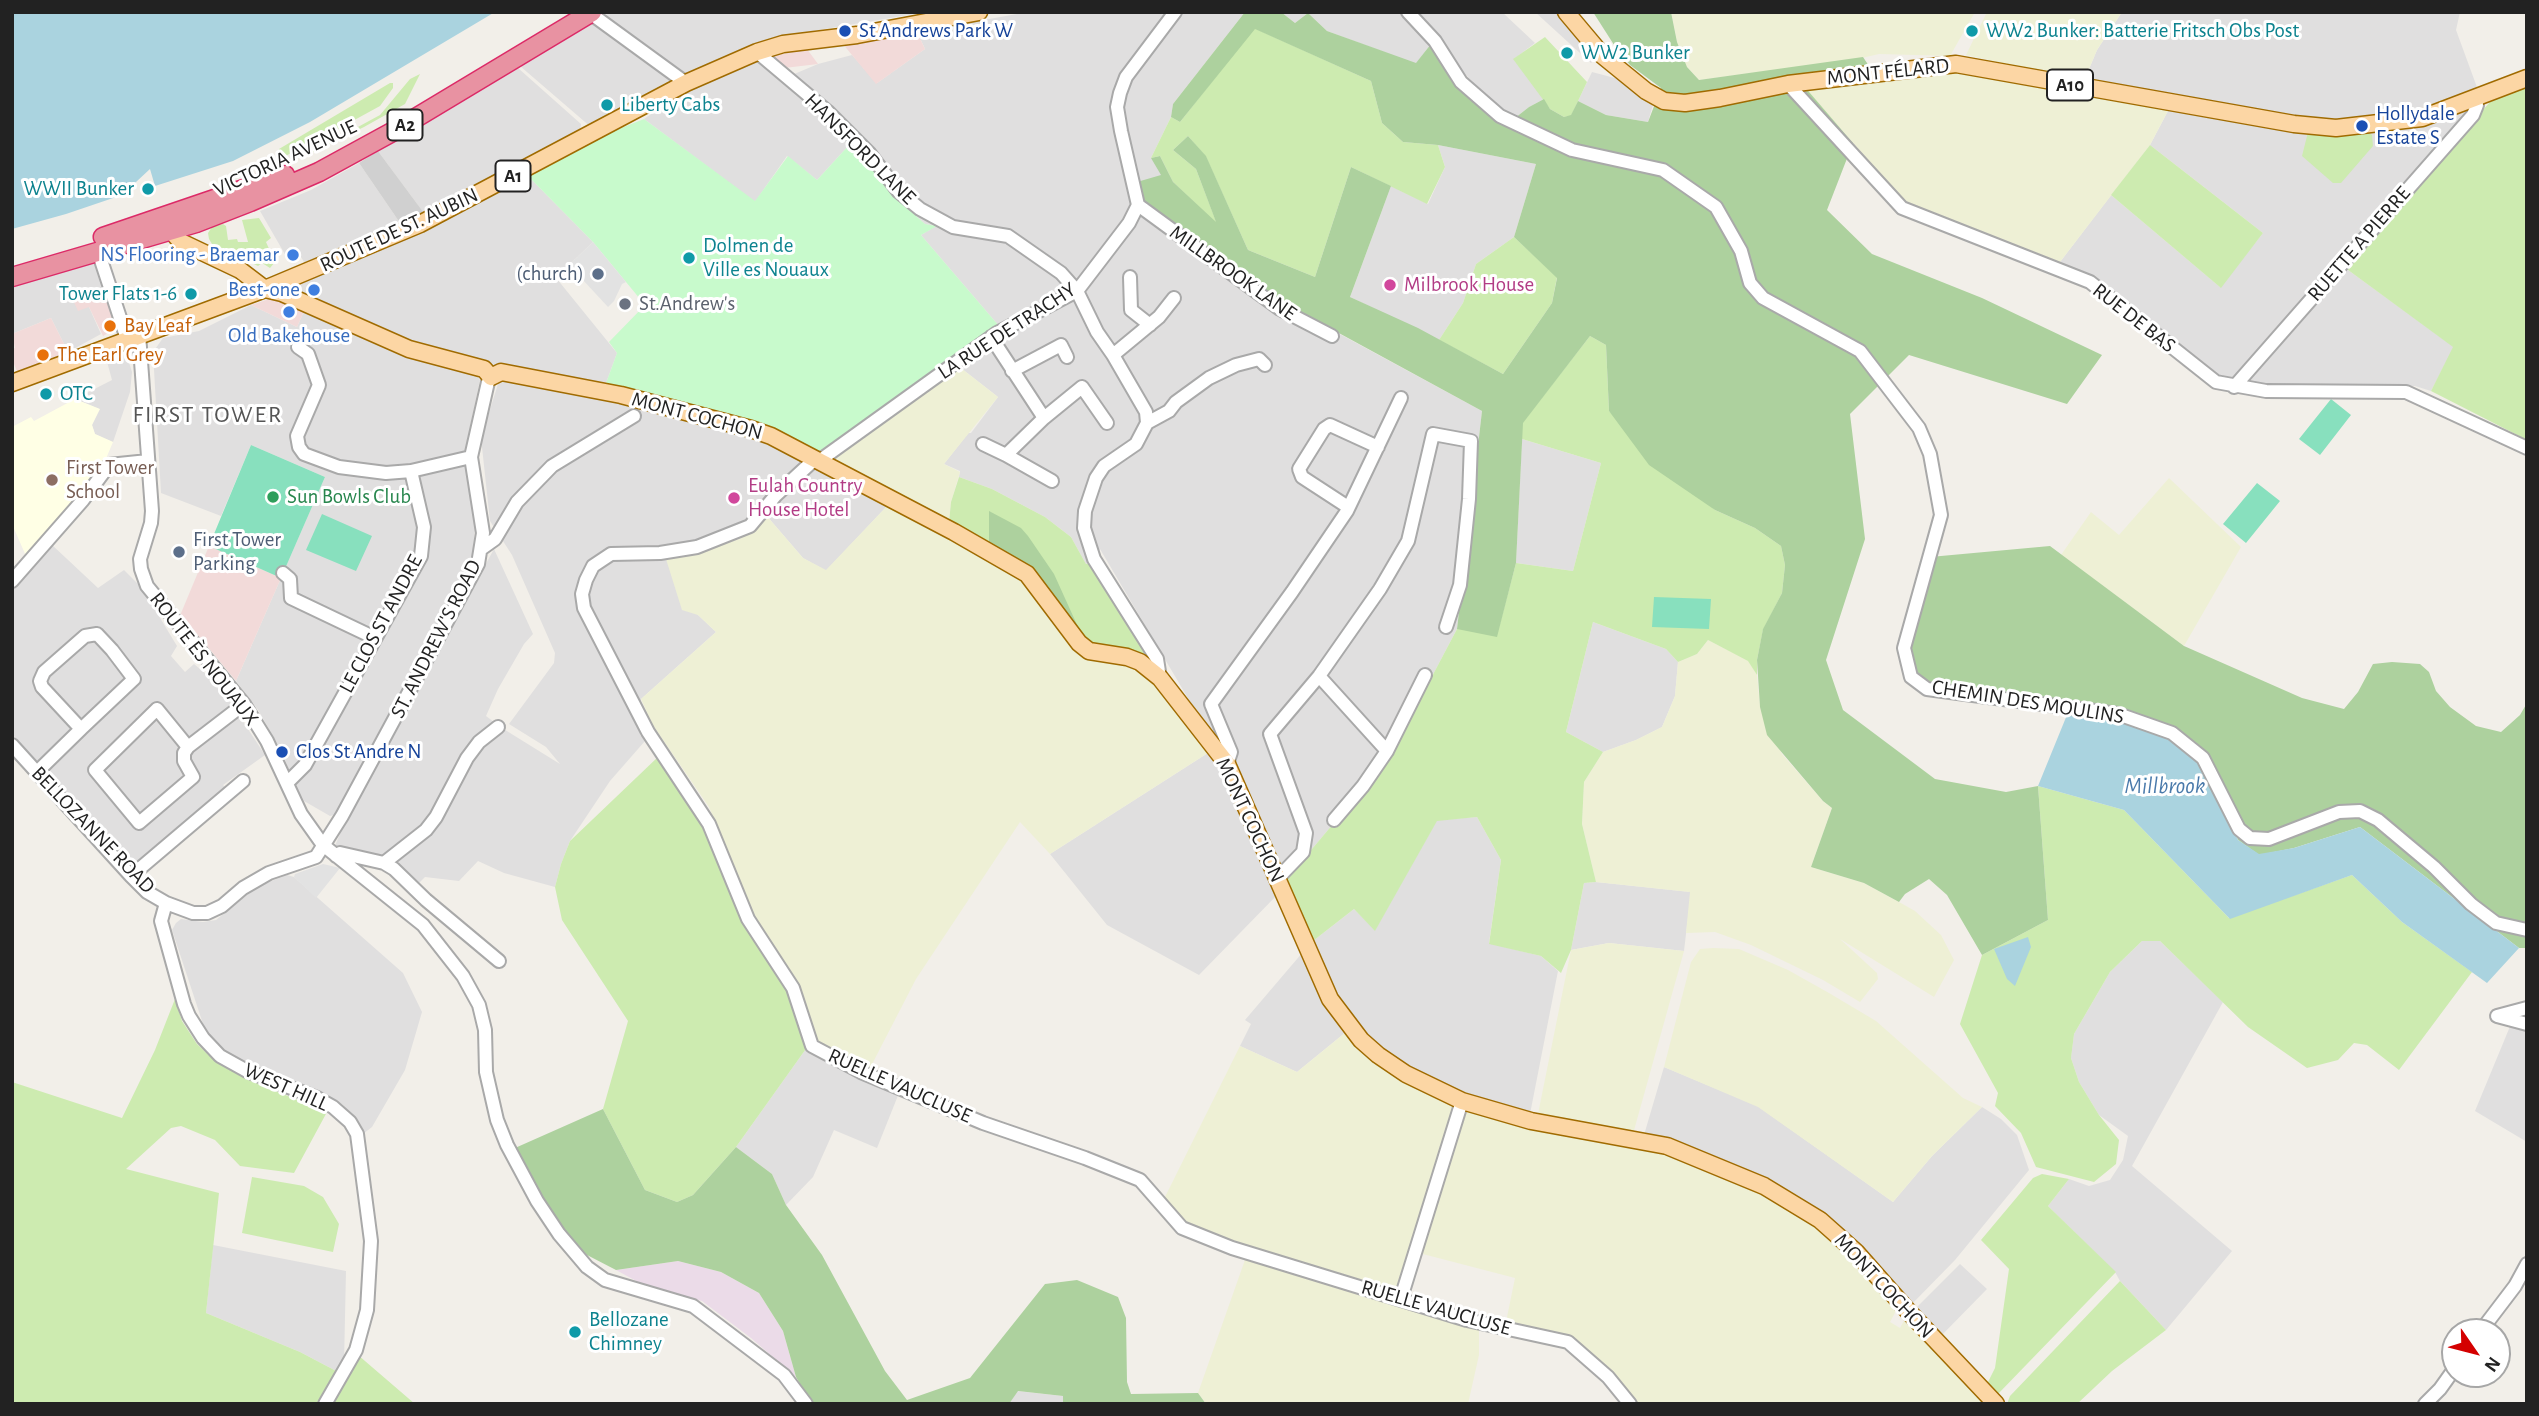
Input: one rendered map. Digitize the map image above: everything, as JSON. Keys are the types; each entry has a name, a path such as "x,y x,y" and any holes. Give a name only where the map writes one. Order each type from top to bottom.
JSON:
{"highway":[{"name":"VICTORIA AVENUE","path":"12,277 98,251 314,164 415,109 575,12"},
{"name":"VICTORIA AVENUE","path":"12,265 168,223 196,223 319,172 394,131 591,13"}],"main road":[{"name":"ROUTE DE ST. AUBIN","path":"12,383 265,289 420,224 686,83 757,52 783,44 864,33 979,12"},
{"name":"MONT FÉLARD","path":"1566,12 1616,68 1646,91 1664,101 1685,103 1788,84 1956,64 2104,92 2326,128 2421,118 2527,78"},
{"name":"MONT COCHON","path":"168,223 181,242 240,271 265,289 282,293 409,349 484,369 491,377 501,372 634,398 751,429 817,460 1027,574 1079,643 1089,651 1127,657 1140,662 1160,678 1227,764 1330,999 1345,1020 1378,1055 1406,1074 1462,1101 1531,1121 1667,1146 1764,1186 1820,1220 1856,1252 1996,1404"}],"street":[{"path":"1138,205 1117,107 1126,77 1175,12"},
{"name":"CHEMIN DES MOULINS","path":"1408,12 1435,41 1461,82 1500,116 1572,150 1663,170 1716,207 1741,251 1750,282 1763,298 1860,351 1920,428 1930,454 1941,515 1905,648 1911,677 1927,689 2118,714 2172,733 2203,758 2239,829 2250,838 2269,839 2339,811 2360,811 2378,820 2434,867 2471,904 2496,923 2527,930"},
{"path":"591,13 686,83"},
{"name":"HANSFORD LANE","path":"757,52 827,111 870,154 898,191 920,209 953,227 1007,236 1061,273 1077,291 1097,332 1146,412 1147,423"},
{"name":"RUE DE BAS","path":"1788,84 1902,208 2090,282 2216,382 2266,391 2406,392 2527,448"},
{"name":"RUETTE A PIERRE","path":"2234,387 2473,115 2476,99"},
{"name":"LA RUE DE TRACHY","path":"817,460 991,337 1077,291 1129,223 1138,205"},
{"name":"MILLBROOK LANE","path":"1138,205 1280,309 1332,336"},
{"name":"ROUTE ÈS NOUAUX","path":"98,251 133,337 152,511 140,559 147,586 244,704 267,741 301,814 323,845 423,925 463,976 479,1005 485,1030 486,1072 507,1145 537,1201 571,1249 587,1267 605,1280 693,1306 784,1375 806,1404"},
{"path":"1130,277 1131,310 1150,325"},
{"path":"1113,355 1150,325 1174,298"},
{"path":"991,337 1044,418"},
{"path":"1012,371 1061,345 1067,357"},
{"path":"298,347 308,354 319,385 298,436 299,447 304,454 339,467 386,473 411,471 471,457"},
{"path":"1160,678 1157,659 1094,559 1084,527 1084,511 1104,466 1136,444 1147,423 1169,411 1176,402 1209,378 1236,365 1259,359 1265,365"},
{"path":"1075,374 1107,423"},
{"name":"ST. ANDREW'S ROAD","path":"323,845 342,816 478,564 481,514 471,457 491,377"},
{"path":"1006,455 1044,418 1082,387"},
{"path":"1227,764 1231,752 1211,704 1292,592 1348,507 1401,398"},
{"path":"481,549 495,539 517,502 552,466 634,416"},
{"path":"1348,507 1302,477 1299,469 1324,429 1330,425 1378,447"},
{"path":"1278,878 1303,852 1306,833 1270,734 1319,676 1380,589 1408,541 1433,434 1471,441 1469,499 1460,585 1446,627"},
{"path":"983,444 1052,481"},
{"name":"RUELLE VAUCLUSE","path":"817,460 776,495 750,526 697,547 660,554 611,554 593,566 582,594 584,608 648,732 709,824 748,919 793,988 812,1046 861,1072 983,1123 1086,1158 1140,1180 1182,1228 1232,1248 1467,1320 1568,1342 1608,1377 1630,1404"},
{"path":"12,580 83,500 109,465 148,461"},
{"name":"LE CLOS ST ANDRE","path":"286,783 305,765 421,556 424,527 411,471"},
{"path":"282,573 290,579 291,598 375,638"},
{"path":"37,772 134,680 113,650 97,634 85,636 44,672 40,681 42,687 81,729"},
{"path":"1334,820 1363,786 1387,751 1424,675"},
{"path":"1319,676 1387,751"},
{"path":"188,747 157,709 95,769 139,823 192,777 184,761 184,753 188,747 244,704"},
{"path":"384,863 426,830 436,817 467,758 480,742 498,727"},
{"name":"BELLOZANNE ROAD","path":"12,745 147,892 166,903 193,913 207,913 222,906 243,888 269,873 316,857 322,851 323,845"},
{"path":"131,876 243,781"},
{"path":"336,856 340,853 384,863 412,884 426,900 499,961"},
{"name":"WEST HILL","path":"166,903 160,921 184,1004 203,1038 220,1056 247,1071 317,1098 333,1107 350,1122 357,1134 371,1241 367,1310 356,1350 325,1404"},
{"path":"2527,1008 2497,1016 2527,1024"},
{"path":"1401,1298 1462,1101"},
{"path":"2491,1318 2527,1265"},
{"path":"2425,1404 2441,1388"}],"shaded area":[{"path":"610,12 926,12 789,35 706,66 592,128 520,66"},
{"path":"1028,12 1245,12 1173,104 1171,117 1151,158 1336,332 1482,411 1457,629 1390,756 1286,880 1237,765 1189,700 1100,549 1094,559 1086,564 1071,537 1045,517 992,489 959,477 960,471 944,464 998,397 957,365 999,326 921,235 936,226 925,224 916,216 850,144 817,180 787,156 755,202 644,119 673,99 756,60 780,80 818,64 852,55 877,83 925,49 917,32"},
{"path":"1281,12 1399,12 1431,44 1416,64 1327,31 1308,13 1295,23"},
{"path":"1418,12 1502,12 1535,43 1514,59 1544,99 1515,118 1492,105 1454,61 1450,52"},
{"path":"1535,12 1560,12 1597,57 1591,63"},
{"path":"1671,12 1975,12 1950,56 1879,54 1853,60 1699,80 1687,67 1677,42"},
{"path":"1987,12 2122,12 2097,50 2084,81 1966,55"},
{"path":"2122,12 2460,12 2456,30 2478,90 2419,113 2335,123 2084,81 2097,50"},
{"path":"917,32 925,49 876,84 842,43"},
{"path":"807,49 818,64 784,68 772,56"},
{"path":"518,68 581,124 580,131 424,213 378,151"},
{"path":"1592,72 1626,81 1654,101 1648,122 1606,115 1578,101"},
{"path":"1956,72 2169,109 2150,145 2060,262 1904,201 1804,87"},
{"path":"2470,107 2469,115 2236,379 2211,373 2096,277 2060,262 2111,195 2220,287 2263,233 2150,145 2169,109 2321,135 2379,131"},
{"path":"1438,145 1536,164 1514,237 1476,264 1463,303 1439,340 1350,297 1391,186 1428,204 1445,167"},
{"path":"378,151 424,213 400,223 359,163"},
{"path":"359,163 400,223 306,265 301,257 290,263 260,211 311,190"},
{"path":"528,176 593,242 557,279 617,353 605,386 489,365 415,345 285,287"},
{"name":"(church)","path":"593,242 626,282 608,307 569,265"},
{"path":"96,260 105,289 73,297 89,307 101,334 68,352 51,318 12,334 12,287"},
{"path":"2344,267 2454,347 2431,391 2415,386 2241,384"},
{"path":"105,289 118,327 103,336 89,307 78,311 72,298"},
{"path":"272,298 305,309 297,327 251,305"},
{"path":"251,305 297,327 305,309 475,374 480,380 465,450 475,529 472,561 337,814 330,816 304,801 282,752 258,710 236,681 325,477 251,445 221,516 161,493 153,352 163,338 199,331"},
{"name":"The Earl Grey","path":"51,318 68,352 46,364 18,374 12,359 12,349 15,348 12,334"},
{"path":"122,354 127,356 132,372 130,392 113,442 95,434 92,425 99,409 75,399 112,380 106,358"},
{"path":"957,365 998,397 944,464 960,472 951,502 949,523 832,462 833,458"},
{"path":"505,380 639,406 737,431 888,505 826,571 803,558 766,515 739,532 667,559 698,615 716,632 641,699 640,735 645,741 610,781 570,841 555,887 504,873 478,861 459,881 425,877 417,885 335,846 344,824 494,549 533,634 524,644 498,689 486,716 560,764 546,747 509,724 554,663 555,653 512,555 490,521 481,438 498,384"},
{"name":"First Tower School","path":"75,399 100,409 92,425 95,434 113,442 105,461 80,499 26,556 12,524 12,427 31,417 34,421"},
{"path":"1522,439 1601,463 1573,571 1516,563"},
{"path":"2169,478 2241,547 2184,646 2061,555 2091,512 2119,535"},
{"path":"888,505 1021,578 1080,655 1137,669 1161,686 1211,751 1050,854 1020,822 916,979 869,1070 818,1043 796,981 756,921 709,807 652,724 641,699 716,632 698,615 682,610 666,559 740,539 766,515 803,558 826,570"},
{"path":"51,544 98,588 124,570 142,588 177,646 171,656 185,672 194,664 219,685 265,755 223,785 227,789 138,865 131,864 49,776 49,769 38,763 12,734 12,590"},
{"path":"209,546 281,578 236,681 179,618"},
{"path":"1593,622 1666,649 1678,662 1675,696 1662,727 1603,752 1566,732"},
{"path":"1708,640 1749,661 1757,675 1760,707 1782,754 1832,808 1811,867 1864,883 1915,911 1941,935 1954,960 1934,997 1840,939 1877,973 1878,979 1860,1002 1823,980 1751,945 1715,932 1686,933 1690,892 1596,882 1582,824 1584,782 1603,752 1662,727 1675,696 1678,662 1697,654"},
{"path":"1211,751 1227,774 1279,893 1199,975 1107,925 1050,854"},
{"path":"1477,817 1501,860 1489,943 1541,956 1558,971 1530,1114 1469,1098 1413,1071 1378,1046 1352,1019 1327,977 1313,941 1354,909 1375,930 1437,820"},
{"path":"323,864 340,868 316,898 294,877 295,874"},
{"path":"287,875 294,877 403,973 422,1012 405,1070 372,1127 363,1134 362,1127 343,1105 324,1093 269,1074 222,1050 205,1030 172,930 181,919 203,922 216,920 258,886"},
{"path":"1584,883 1691,892 1684,951 1609,943 1571,950"},
{"path":"2142,941 2160,941 2223,1002 2132,1166 2232,1251 2166,1330 2120,1281 2115,1272 2048,1206 2069,1179 2089,1186 2110,1180 2123,1160 2128,1136 2099,1115 2079,1082 2071,1058 2074,1034 2110,972"},
{"path":"1609,943 1684,951 1633,1134 1538,1114 1571,950"},
{"path":"1700,949 1739,949 1788,970 1829,993 1876,1021 1963,1098 1982,1107 1932,1156 1893,1202 1758,1107 1664,1067 1691,962"},
{"path":"1303,952 1346,1032 1297,1072 1240,1046 1251,1024 1245,1020"},
{"path":"2511,1024 2527,1030 2527,1142 2475,1111"},
{"path":"1346,1032 1454,1104 1400,1284 1393,1293 1187,1226 1164,1199 1240,1046 1297,1072"},
{"path":"808,1046 899,1093 877,1148 834,1130 813,1177 786,1205 772,1174 736,1147"},
{"path":"1664,1067 1758,1106 1893,1202 1932,1156 1982,1107 2001,1119 2017,1135 2029,1170 1955,1260 1910,1306 1782,1188 1724,1161 1644,1135"},
{"path":"1462,1107 1667,1154 1760,1191 1831,1238 1898,1307 1890,1322 1900,1328 1906,1317 1989,1404 1638,1404 1619,1381 1584,1348 1562,1336 1506,1322 1515,1278 1419,1253"},
{"path":"213,1245 346,1271 344,1363 338,1372 300,1352 206,1313"},
{"path":"1246,1257 1479,1329 1479,1355 1468,1404 1206,1404 1198,1393"},
{"path":"678,1261 721,1272 759,1293 783,1331 796,1377 702,1301 651,1289 616,1270"},
{"path":"1960,1264 1987,1289 1940,1337 1914,1310"},
{"path":"1017,1391 1063,1396 1063,1404 1009,1404"}],"green space":[{"path":"1245,12 1281,12 1295,23 1308,13 1327,31 1416,63 1431,44 1469,94 1515,118 1544,99 1550,109 1564,117 1571,115 1578,101 1606,115 1648,122 1661,88 1630,65 1593,12 1671,12 1677,42 1687,67 1699,80 1863,57 1869,66 1797,78 1853,143 1827,210 1872,254 1982,298 2102,355 2067,404 1909,355 1850,414 1865,539 1826,660 1843,710 1935,779 2006,792 2038,786 2048,920 1982,955 1947,895 1929,879 1905,894 1899,902 1864,883 1811,867 1832,808 1767,735 1760,707 1757,660 1763,629 1782,593 1785,565 1781,546 1755,528 1715,510 1649,465 1609,411 1606,345 1590,336 1523,423 1516,563 1497,637 1457,629 1482,411 1247,283 1142,204 1137,182 1161,175 1151,158 1160,156 1173,182 1216,222 1196,169 1173,150 1188,136 1206,156 1248,250 1315,277 1351,167 1391,186 1350,297 1418,328 1503,374 1552,303 1557,278 1514,237 1536,164 1438,145 1403,142 1382,123 1371,81 1255,29 1180,122 1171,117 1173,104"},
{"path":"1254,28 1371,81 1382,123 1403,142 1438,145 1445,167 1427,204 1351,167 1315,277 1248,250 1206,157 1188,136 1173,150 1196,169 1217,224 1173,182 1160,156 1151,158 1171,117 1180,122"},
{"path":"1545,37 1587,82 1571,116 1564,117 1550,109 1513,59"},
{"path":"420,74 405,104 299,159 380,115 410,79"},
{"path":"393,83 393,88 380,106 338,129 329,128 319,137 284,157 282,155 279,149"},
{"path":"2527,85 2527,440 2431,391 2453,347 2344,267 2490,102"},
{"name":"St.Andrew's","path":"644,119 755,201 788,156 817,180 850,144 916,216 925,224 937,226 921,235 999,326 820,455 605,386 617,353 609,342 645,305 593,242 528,176 611,132"},
{"path":"2367,131 2372,135 2373,146 2341,183 2333,183 2302,156 2308,132 2321,135"},
{"path":"2150,145 2263,233 2221,288 2111,195"},
{"path":"259,218 271,238 266,242 275,262 270,268 262,263 258,266 212,244 209,239 208,233 212,227 223,224 226,226 228,240 248,242 242,220"},
{"path":"1514,237 1557,277 1552,303 1503,374 1439,340 1463,303 1476,264"},
{"path":"1590,336 1606,345 1609,411 1715,510 1755,528 1781,546 1785,565 1782,593 1763,630 1757,675 1748,661 1708,640 1697,654 1678,662 1666,649 1593,622 1566,732 1603,752 1584,782 1582,824 1596,882 1584,883 1571,950 1561,973 1541,956 1489,944 1501,860 1477,817 1437,821 1375,931 1354,909 1313,941 1286,880 1390,756 1457,629 1499,627 1516,563 1573,571 1601,463 1522,439 1522,423"},
{"path":"2331,399 2351,415 2320,455 2299,439"},
{"name":"Sun Bowls Club","path":"251,445 325,477 281,578 209,546"},
{"path":"959,477 992,489 1045,517 1071,537 1086,564 1093,562 1148,653 1148,660 1089,642 1032,567 949,523 951,502"},
{"path":"2257,483 2280,501 2246,543 2223,524"},
{"path":"989,511 1021,528 1028,536 1054,574 1078,627 1032,567 989,544"},
{"path":"322,514 372,536 356,571 306,550"},
{"path":"2050,546 2184,646 2302,698 2344,709 2358,692 2373,664 2392,662 2420,664 2429,672 2436,691 2450,707 2476,726 2501,732 2520,715 2527,703 2527,948 2519,948 2360,827 2294,848 2259,855 2238,840 2203,758 2118,714 1927,689 1911,677 1904,648 1930,557"},
{"path":"1654,597 1711,599 1709,629 1652,627"},
{"path":"659,756 706,826 789,990 808,1046 736,1147 693,1195 677,1202 645,1190 603,1109 628,1021 562,920 555,887 570,841"},
{"path":"2038,786 2124,810 2229,918 2352,875 2402,922 2472,972 2399,1070 2367,1045 2354,1043 2338,1060 2307,1068 2248,1027 2160,941 2142,941 2110,972 2074,1034 2071,1058 2079,1082 2099,1115 2119,1140 2116,1164 2094,1182 2036,1167 2021,1133 1995,1106 1998,1093 1960,1024 1982,955 2048,920"},
{"path":"175,999 182,1021 197,1044 215,1061 256,1083 327,1112 294,1173 240,1166 215,1140 181,1126 171,1128 126,1169 219,1193 206,1313 300,1352 338,1372 319,1404 12,1404 12,1082 122,1118 155,1050"},
{"path":"603,1109 645,1190 677,1202 693,1195 736,1147 772,1174 786,1205 822,1255 885,1371 907,1400 970,1378 1045,1284 1077,1280 1118,1297 1126,1318 1127,1382 1131,1394 1198,1393 1206,1404 1063,1404 1063,1396 1018,1391 1009,1404 812,1404 796,1377 783,1331 759,1293 721,1272 678,1261 616,1270 587,1255 567,1236 539,1197 515,1148"},
{"path":"2042,1174 2069,1179 2048,1206 2116,1272 1998,1394 1989,1387 1988,1382 1995,1368 2009,1269 1981,1240 2033,1178"},
{"path":"252,1177 304,1186 323,1197 339,1224 333,1252 242,1233"},
{"path":"2120,1281 2166,1330 2112,1371 2077,1404 2007,1404 2010,1396"},
{"path":"358,1355 415,1404 329,1404"}],"water":[{"path":"12,12 495,12 310,122 233,161 155,186 150,169 122,195 12,229"},
{"name":"Millbrook","path":"2069,710 2124,716 2172,733 2203,758 2238,840 2259,854 2294,848 2360,827 2519,948 2487,983 2402,922 2352,875 2230,919 2124,810 2038,786"},
{"path":"2028,937 2031,947 2015,986 2007,979 1994,949"}],"place":[{"name":"St Andrews Park W","path":"845,31"},
{"name":"WW2 Bunker: Batterie Fritsch Obs Post","path":"1972,31"},
{"name":"WW2 Bunker","path":"1567,53"},
{"name":"Liberty Cabs","path":"607,105"},
{"name":"Hollydale Estate S","path":"2362,126"},
{"name":"WWII Bunker","path":"148,189"},
{"name":"NS Flooring - Braemar","path":"293,255"},
{"name":"Dolmen de Ville es Nouaux","path":"689,258"},
{"name":"(church)","path":"598,274"},
{"name":"Milbrook House","path":"1390,285"},
{"name":"Best-one","path":"314,290"},
{"name":"Tower Flats 1-6","path":"191,294"},
{"name":"St.Andrew's","path":"625,304"},
{"name":"Old Bakehouse","path":"289,312"},
{"name":"Bay Leaf","path":"110,326"},
{"name":"The Earl Grey","path":"43,355"},
{"name":"OTC","path":"46,394"},
{"name":"First Tower School","path":"52,480"},
{"name":"Sun Bowls Club","path":"273,497"},
{"name":"Eulah Country House Hotel","path":"734,498"},
{"name":"First Tower Parking","path":"179,552"},
{"name":"Clos St Andre N","path":"282,752"},
{"name":"Bellozane Chimney","path":"575,1332"}],"district":[{"name":"FIRST TOWER","path":"208,415"}]}
